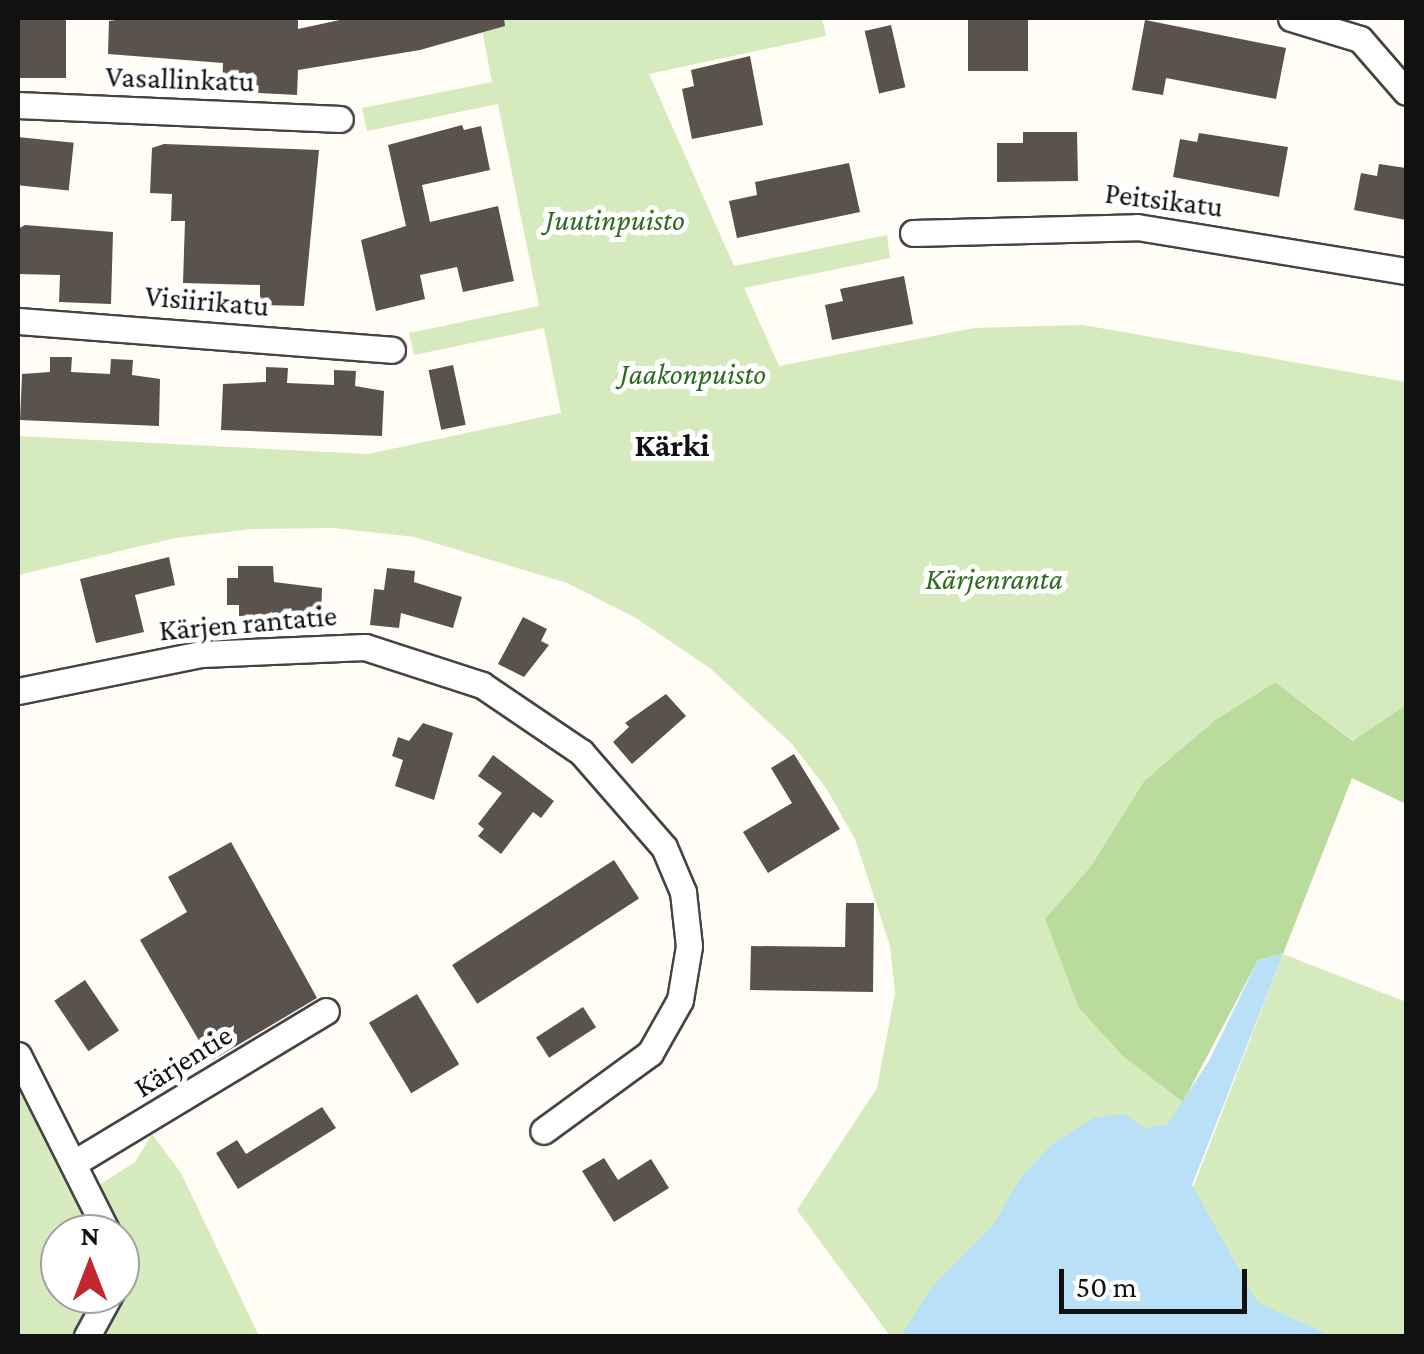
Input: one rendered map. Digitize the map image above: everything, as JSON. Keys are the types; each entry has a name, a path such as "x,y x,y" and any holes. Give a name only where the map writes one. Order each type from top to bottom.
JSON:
{"street":[{"path":"1291,18 1360,39 1406,92"},
{"name":"Vasallinkatu","path":"18,105 340,118"},
{"name":"Peitsikatu","path":"913,233 1137,227 1406,271"},
{"name":"Visiirikatu","path":"18,321 392,350"},
{"name":"Kärjen rantatie","path":"18,690 202,654 365,648 482,685 581,752 664,846 683,892 689,946 680,1000 650,1053 543,1132"},
{"name":"Kärjentie","path":"74,1163 326,1011"},
{"path":"18,1055 98,1214"},
{"path":"87,1336 99,1314"}],"green space":[{"name":"Kärjenranta","path":"480,18 822,18 826,36 649,74 734,266 887,235 890,258 744,288 779,366 974,328 1083,325 1406,382 1406,705 1354,741 1275,682 1214,721 1144,781 1091,866 1045,919 1109,1041 1183,1102 1134,1235 996,1336 890,1336 797,1210 877,1088 895,993 890,946 855,839 826,788 792,744 711,669 636,618 567,583 415,537 333,528 252,529 175,538 18,575 18,436 368,454 561,413 544,328 414,355 409,333 539,306 498,104 367,131 362,108 492,82"},
{"path":"1275,682 1353,741 1406,705 1406,804 1352,778 1283,954 1258,960 1183,1102 1123,1056 1079,1008 1045,919 1091,866 1144,781 1214,721"},
{"path":"1283,954 1406,1002 1406,1336 1136,1336"},
{"path":"18,1082 79,1198 135,1162 152,1134 181,1173 259,1336 18,1336"}],"water":[{"path":"1283,954 1192,1185 1257,1302 1331,1336 901,1336 931,1288 995,1222 1019,1180 1052,1144 1093,1118 1124,1114 1145,1128 1167,1125 1210,1059 1258,960"}],"building":[{"path":"18,18 66,18 66,78 18,78"},
{"path":"298,18 298,29 349,18 504,18 505,26 420,50 298,70 297,95 222,91 223,63 108,54 109,21"},
{"path":"968,19 1028,19 1028,71 968,71"},
{"path":"1145,20 1286,48 1276,99 1166,78 1163,95 1132,90"},
{"path":"891,25 905,87 879,93 865,31"},
{"path":"750,56 763,125 692,139 682,89 694,86 691,70"},
{"path":"462,125 464,130 481,126 490,170 422,185 430,222 498,206 514,281 463,292 457,267 420,275 425,299 376,311 361,240 406,226 388,145"},
{"path":"1023,132 1077,132 1078,181 997,182 997,143 1023,143"},
{"path":"1199,133 1288,147 1279,197 1173,177 1180,139 1197,142"},
{"path":"18,137 74,143 69,191 18,185"},
{"path":"164,144 319,150 304,306 260,305 260,285 183,283 185,221 171,221 172,194 150,193 152,148"},
{"path":"849,163 860,212 737,238 729,201 757,195 755,182"},
{"path":"1379,164 1406,168 1406,220 1354,210 1361,173 1377,176"},
{"path":"25,225 113,232 111,304 59,302 60,275 18,274 18,229"},
{"path":"904,276 913,324 832,340 825,305 843,301 840,289"},
{"path":"50,357 72,357 71,372 110,374 111,359 133,360 132,375 160,379 159,426 20,420 22,374 50,372"},
{"path":"453,365 466,425 441,430 429,370"},
{"path":"266,367 288,368 287,383 334,385 334,370 356,371 355,386 384,391 382,436 221,430 223,384 266,382"},
{"path":"169,557 175,585 135,595 144,632 96,643 80,579"},
{"path":"238,566 273,566 274,582 322,588 321,618 239,616 239,605 227,605 227,578 238,578"},
{"path":"387,568 415,571 414,582 462,597 453,628 401,613 399,628 370,625 374,589 384,590"},
{"path":"523,617 547,629 541,641 549,645 524,677 498,664"},
{"path":"666,694 686,716 632,764 613,742 629,727 625,723"},
{"path":"423,723 453,733 434,800 395,786 403,760 392,756 398,737 409,741"},
{"path":"794,754 840,829 768,873 743,832 792,803 771,768"},
{"path":"493,755 554,801 541,818 533,812 501,854 478,836 484,829 478,824 502,793 478,776"},
{"path":"231,842 317,998 211,1061 140,940 187,912 168,877"},
{"path":"614,860 639,899 477,1004 452,965"},
{"path":"846,903 874,903 873,992 750,990 751,946 845,947"},
{"path":"85,980 119,1031 88,1051 54,1001"},
{"path":"417,994 459,1064 411,1093 369,1023"},
{"path":"583,1007 596,1027 549,1058 536,1037"},
{"path":"322,1107 336,1128 238,1189 216,1153 237,1140 246,1154"},
{"path":"604,1158 618,1180 651,1159 669,1188 614,1222 582,1171"}],"district":[{"name":"Kärki","path":"672,445"}],"park label":[{"name":"Juutinpuisto","path":"615,220"},
{"name":"Jaakonpuisto","path":"693,374"}]}
